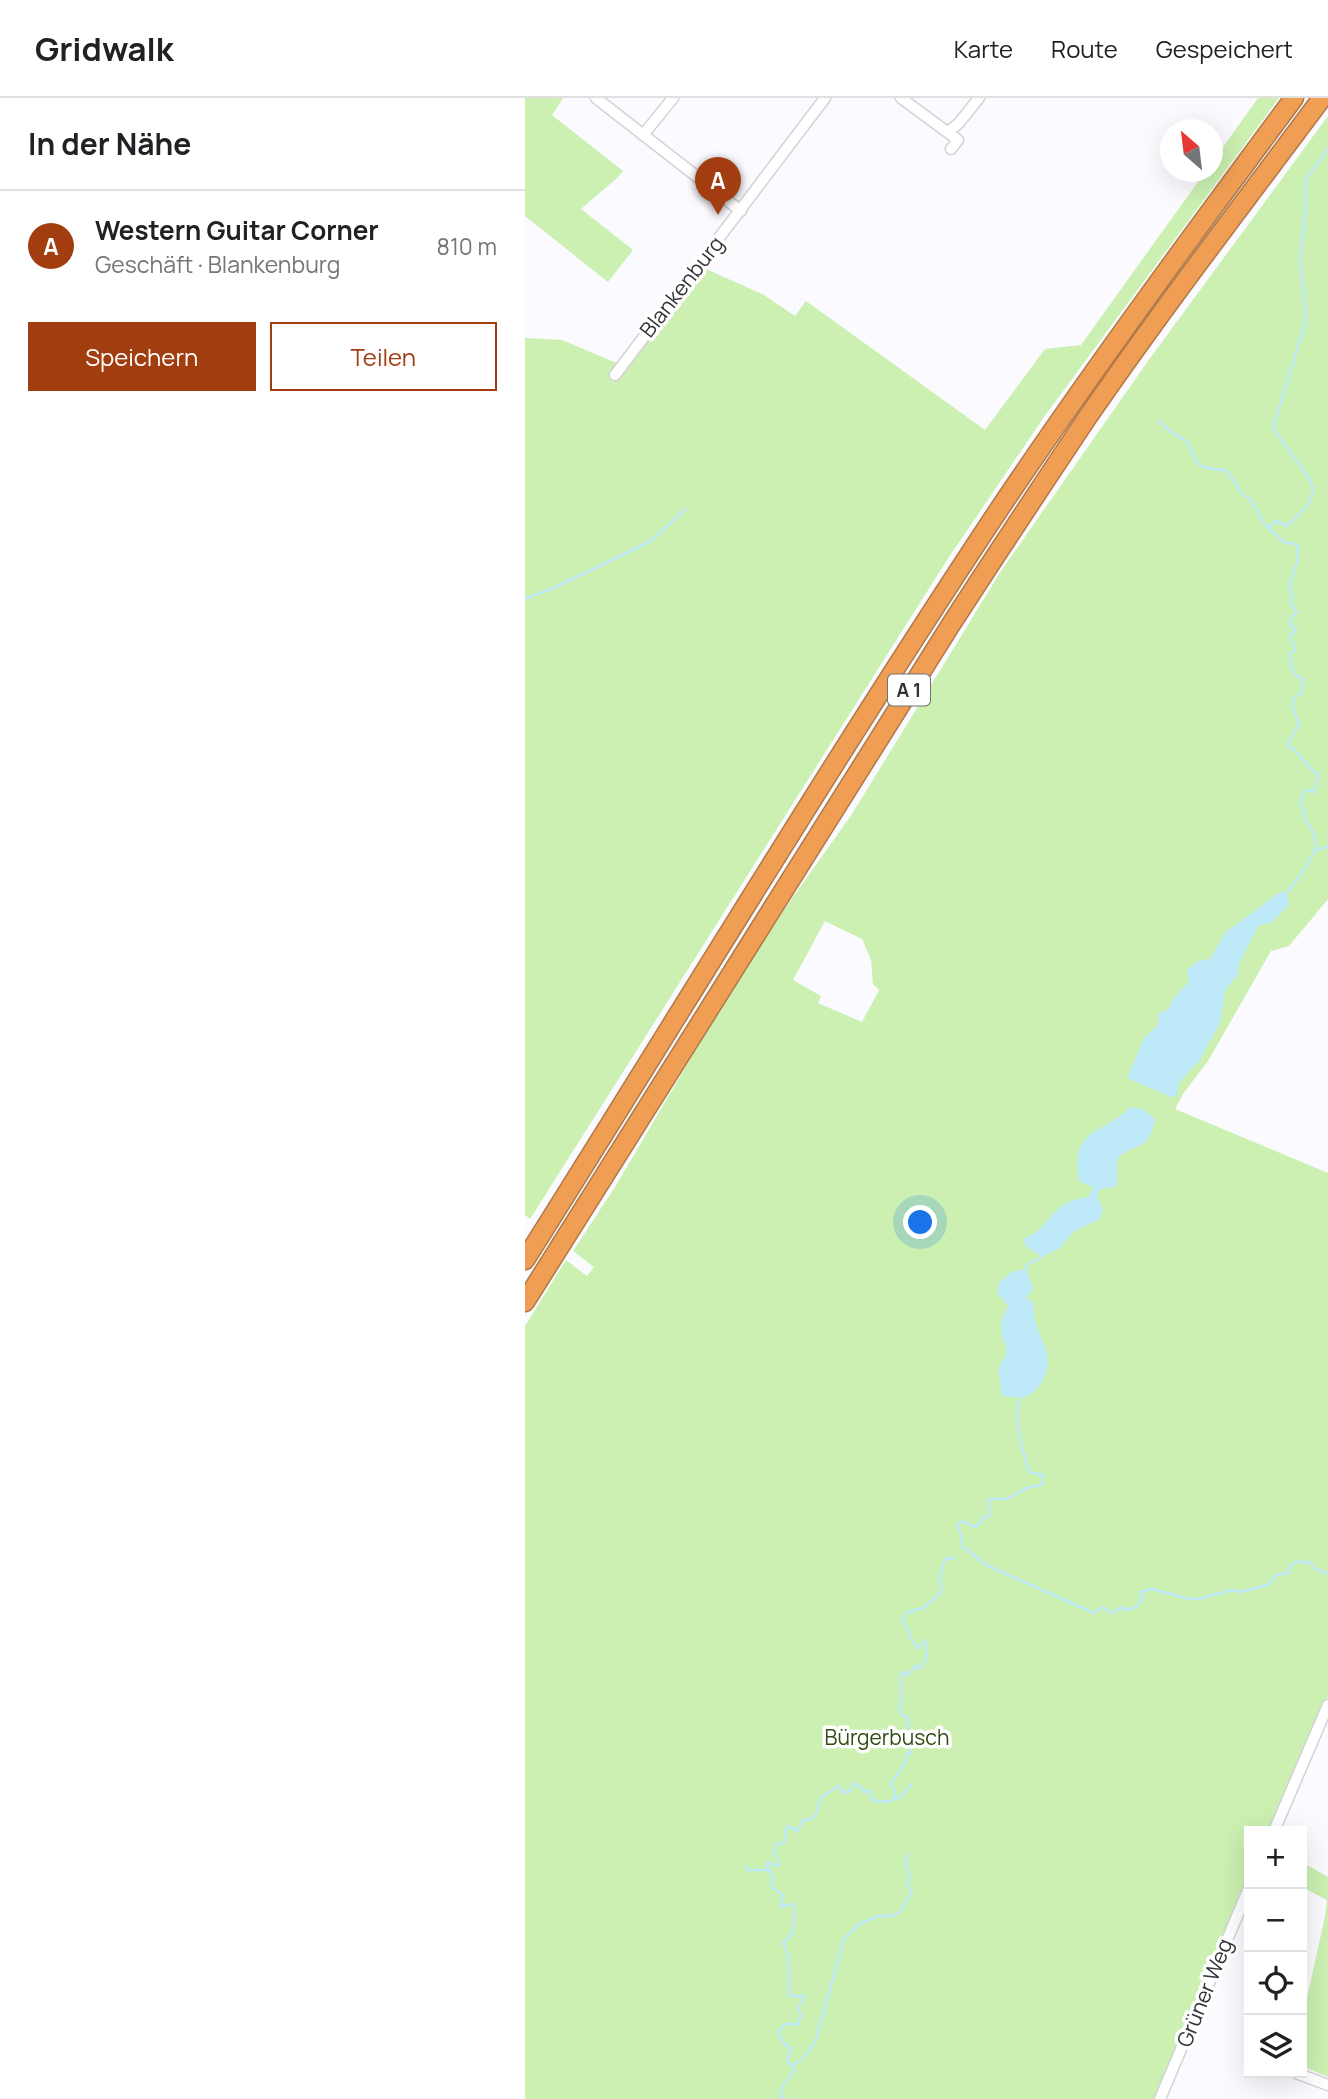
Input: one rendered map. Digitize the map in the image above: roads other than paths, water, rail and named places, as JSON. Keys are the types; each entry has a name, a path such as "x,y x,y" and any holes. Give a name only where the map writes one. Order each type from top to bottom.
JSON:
{"highway":[{"name":"A 1","path":"525,1260 845,749 1000,508 1111,346 1294,98"},
{"name":"A 1","path":"525,1302 950,626 1019,521 1122,369 1322,98"}],"street":[{"path":"596,98 741,211"},
{"path":"643,135 673,98"},
{"name":"Blankenburg","path":"615,375 825,98"},
{"path":"901,98 958,139 951,149"},
{"path":"948,132 979,98"},
{"path":"1275,1826 1328,1704"},
{"name":"Grüner Weg","path":"1162,2098 1249,1889"},
{"path":"1307,2077 1328,2085"}],"water":[{"path":"1280,892 1286,892 1289,905 1271,923 1259,925 1239,963 1238,974 1225,991 1220,1023 1199,1061 1179,1083 1177,1096 1171,1097 1127,1078 1144,1038 1158,1025 1159,1013 1168,1010 1173,999 1189,981 1187,970 1198,961 1210,959 1226,932"},
{"path":"1130,1107 1143,1109 1155,1119 1145,1142 1117,1159 1117,1186 1100,1189 1097,1197 1103,1209 1100,1219 1073,1232 1060,1248 1042,1257 1028,1248 1022,1239 1039,1230 1064,1205 1088,1197 1093,1187 1079,1181 1078,1163 1084,1141"},
{"path":"1026,1269 1033,1288 1026,1298 1033,1302 1036,1325 1047,1354 1047,1368 1041,1383 1029,1395 1002,1396 998,1369 1006,1351 1001,1327 1008,1305 998,1295 998,1284 1011,1272"}],"waterway":[{"path":"1269,528 1276,521 1287,526 1307,506 1312,496 1311,481 1273,428 1306,320 1300,259 1306,179 1328,149"},
{"path":"1159,421 1188,442 1196,462 1203,467 1227,471 1243,495 1250,499 1265,525 1284,542 1298,545 1297,562 1289,588 1293,594 1291,603 1297,612 1292,616 1290,625 1296,630 1290,636 1296,649 1289,654 1294,674 1302,679 1302,693 1295,697 1292,706 1299,724 1287,745 1319,775 1314,792 1305,790 1300,804 1305,811 1305,820 1314,834 1316,846 1312,858 1285,894"},
{"path":"525,599 651,541 686,509"},
{"path":"1315,850 1328,847"},
{"path":"1026,1272 1026,1265 1042,1257"},
{"path":"963,1548 957,1526 960,1522 966,1522 973,1527 980,1524 982,1518 989,1516 989,1499 1007,1499 1027,1488 1042,1485 1043,1475 1029,1472 1021,1444 1017,1415 1020,1397"},
{"path":"964,1547 986,1565 1094,1613 1102,1607 1112,1613 1121,1607 1125,1610 1136,1607 1143,1597 1141,1592 1152,1589 1190,1599 1232,1590 1241,1592 1270,1584 1276,1575 1288,1573 1291,1565 1296,1562 1310,1562 1314,1568 1328,1574"},
{"path":"784,2099 780,2095 783,2085 795,2070 787,2061 791,2049 783,2042 778,2032 785,2024 798,2024 801,2015 798,2008 805,1996 790,1996 789,1962 783,1943 793,1933 795,1908 792,1904 780,1907 783,1895 771,1887 773,1876 767,1867 768,1862 779,1865 774,1850 776,1844 784,1843 787,1826 798,1831 803,1820 812,1819 816,1814 821,1797 839,1786 844,1793 851,1791 853,1783 864,1789 864,1792 870,1791 870,1796 876,1802 895,1798 895,1790 891,1785 904,1766 908,1753 912,1753 904,1734 908,1729 908,1717 902,1716 899,1706 902,1701 900,1676 904,1672 907,1676 916,1665 919,1669 927,1652 925,1641 918,1649 915,1646 902,1619 907,1612 923,1608 941,1593 940,1577 945,1559 955,1558"},
{"path":"895,1798 900,1798 912,1784"},
{"path":"792,2065 800,2061 815,2043 844,1939 859,1924 878,1916 893,1916 901,1911 912,1890 907,1885 910,1877 905,1864 908,1854"},
{"path":"745,1866 747,1870 769,1870"}],"place":[{"name":"Western Guitar Corner","path":"718,215"}],"park label":[{"name":"Bürgerbusch","path":"887,1738"}]}
